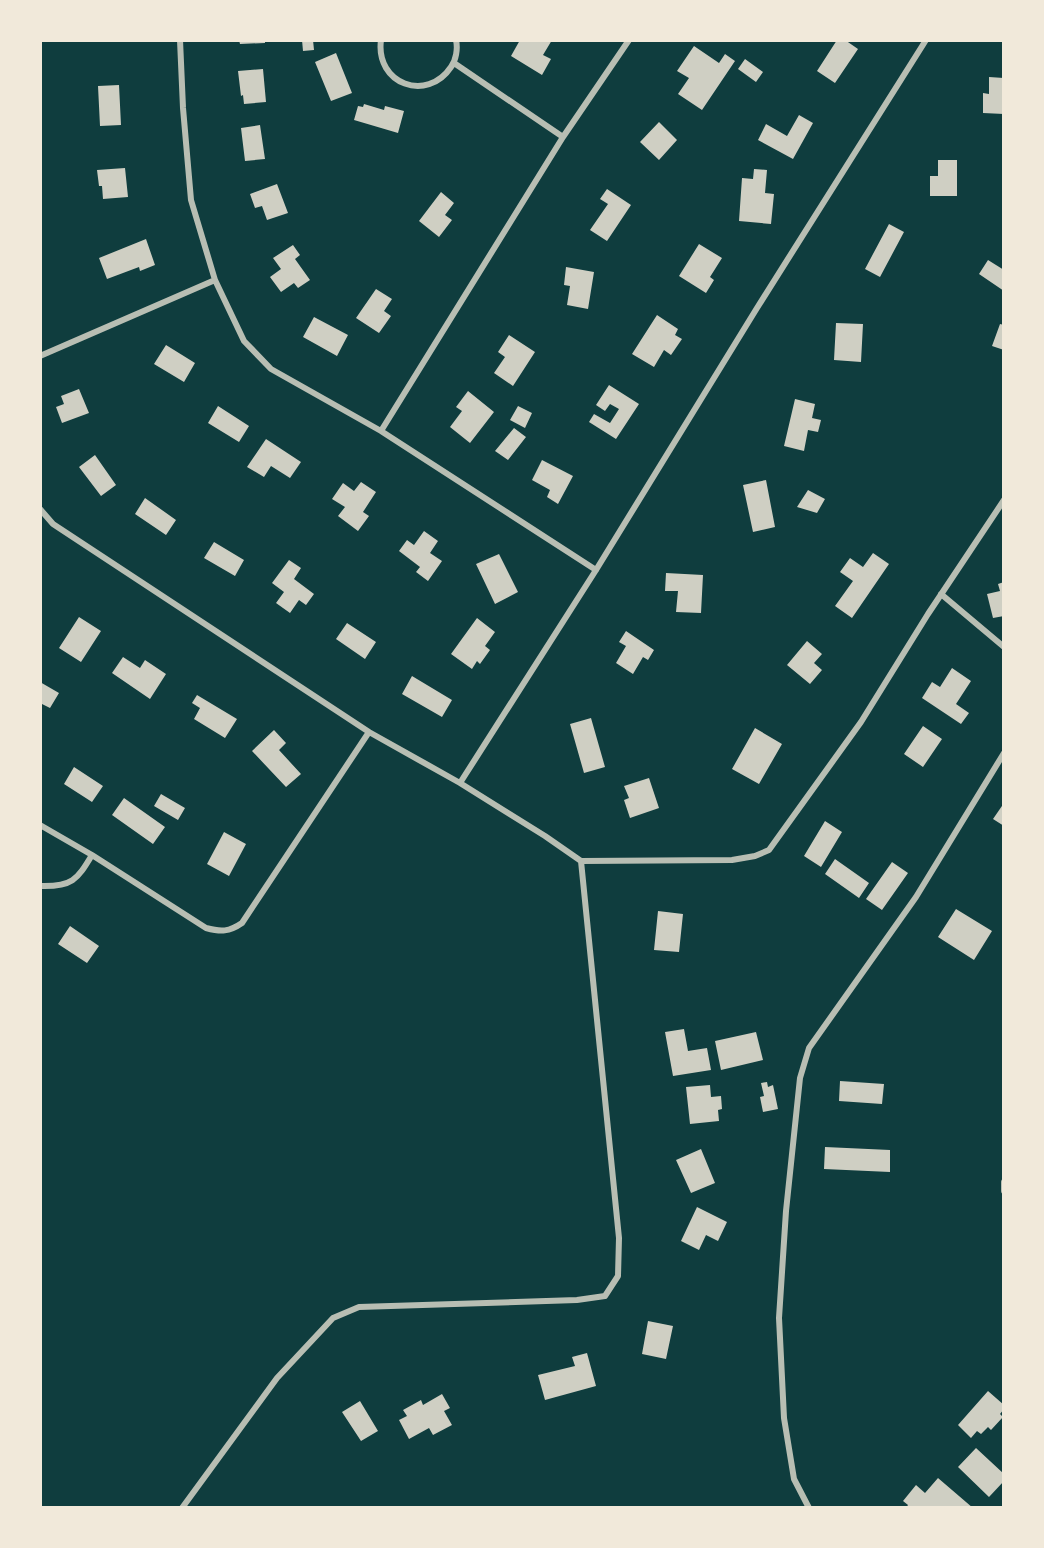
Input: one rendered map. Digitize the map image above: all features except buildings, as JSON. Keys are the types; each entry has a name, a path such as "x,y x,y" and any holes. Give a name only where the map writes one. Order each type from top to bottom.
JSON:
{"street":[{"path":"180,40 191,200 215,280 244,341 271,369 381,431 596,570"},
{"path":"381,40 380,51 385,67 396,80 412,86 430,85 445,77 454,63 456,40"},
{"path":"381,431 563,137 629,40"},
{"path":"460,783 596,570 757,308 926,40"},
{"path":"454,63 563,137"},
{"path":"40,356 215,280"},
{"path":"40,509 53,524 369,732 460,783 581,861 732,860 755,856 768,850 861,722 941,594 1004,500"},
{"path":"941,594 1004,647"},
{"path":"40,825 92,855 206,928 219,932 231,931 242,923 369,732"},
{"path":"808,1508 794,1479 784,1418 778,1318 786,1210 800,1078 809,1048 916,897 1004,753"},
{"path":"40,886 56,887 69,884 79,876 92,855"},
{"path":"182,1508 277,1378 333,1318 359,1307 370,1306 577,1300 605,1296 618,1276 619,1238 581,861"},
{"path":"1004,1182 1004,1191"}]}
